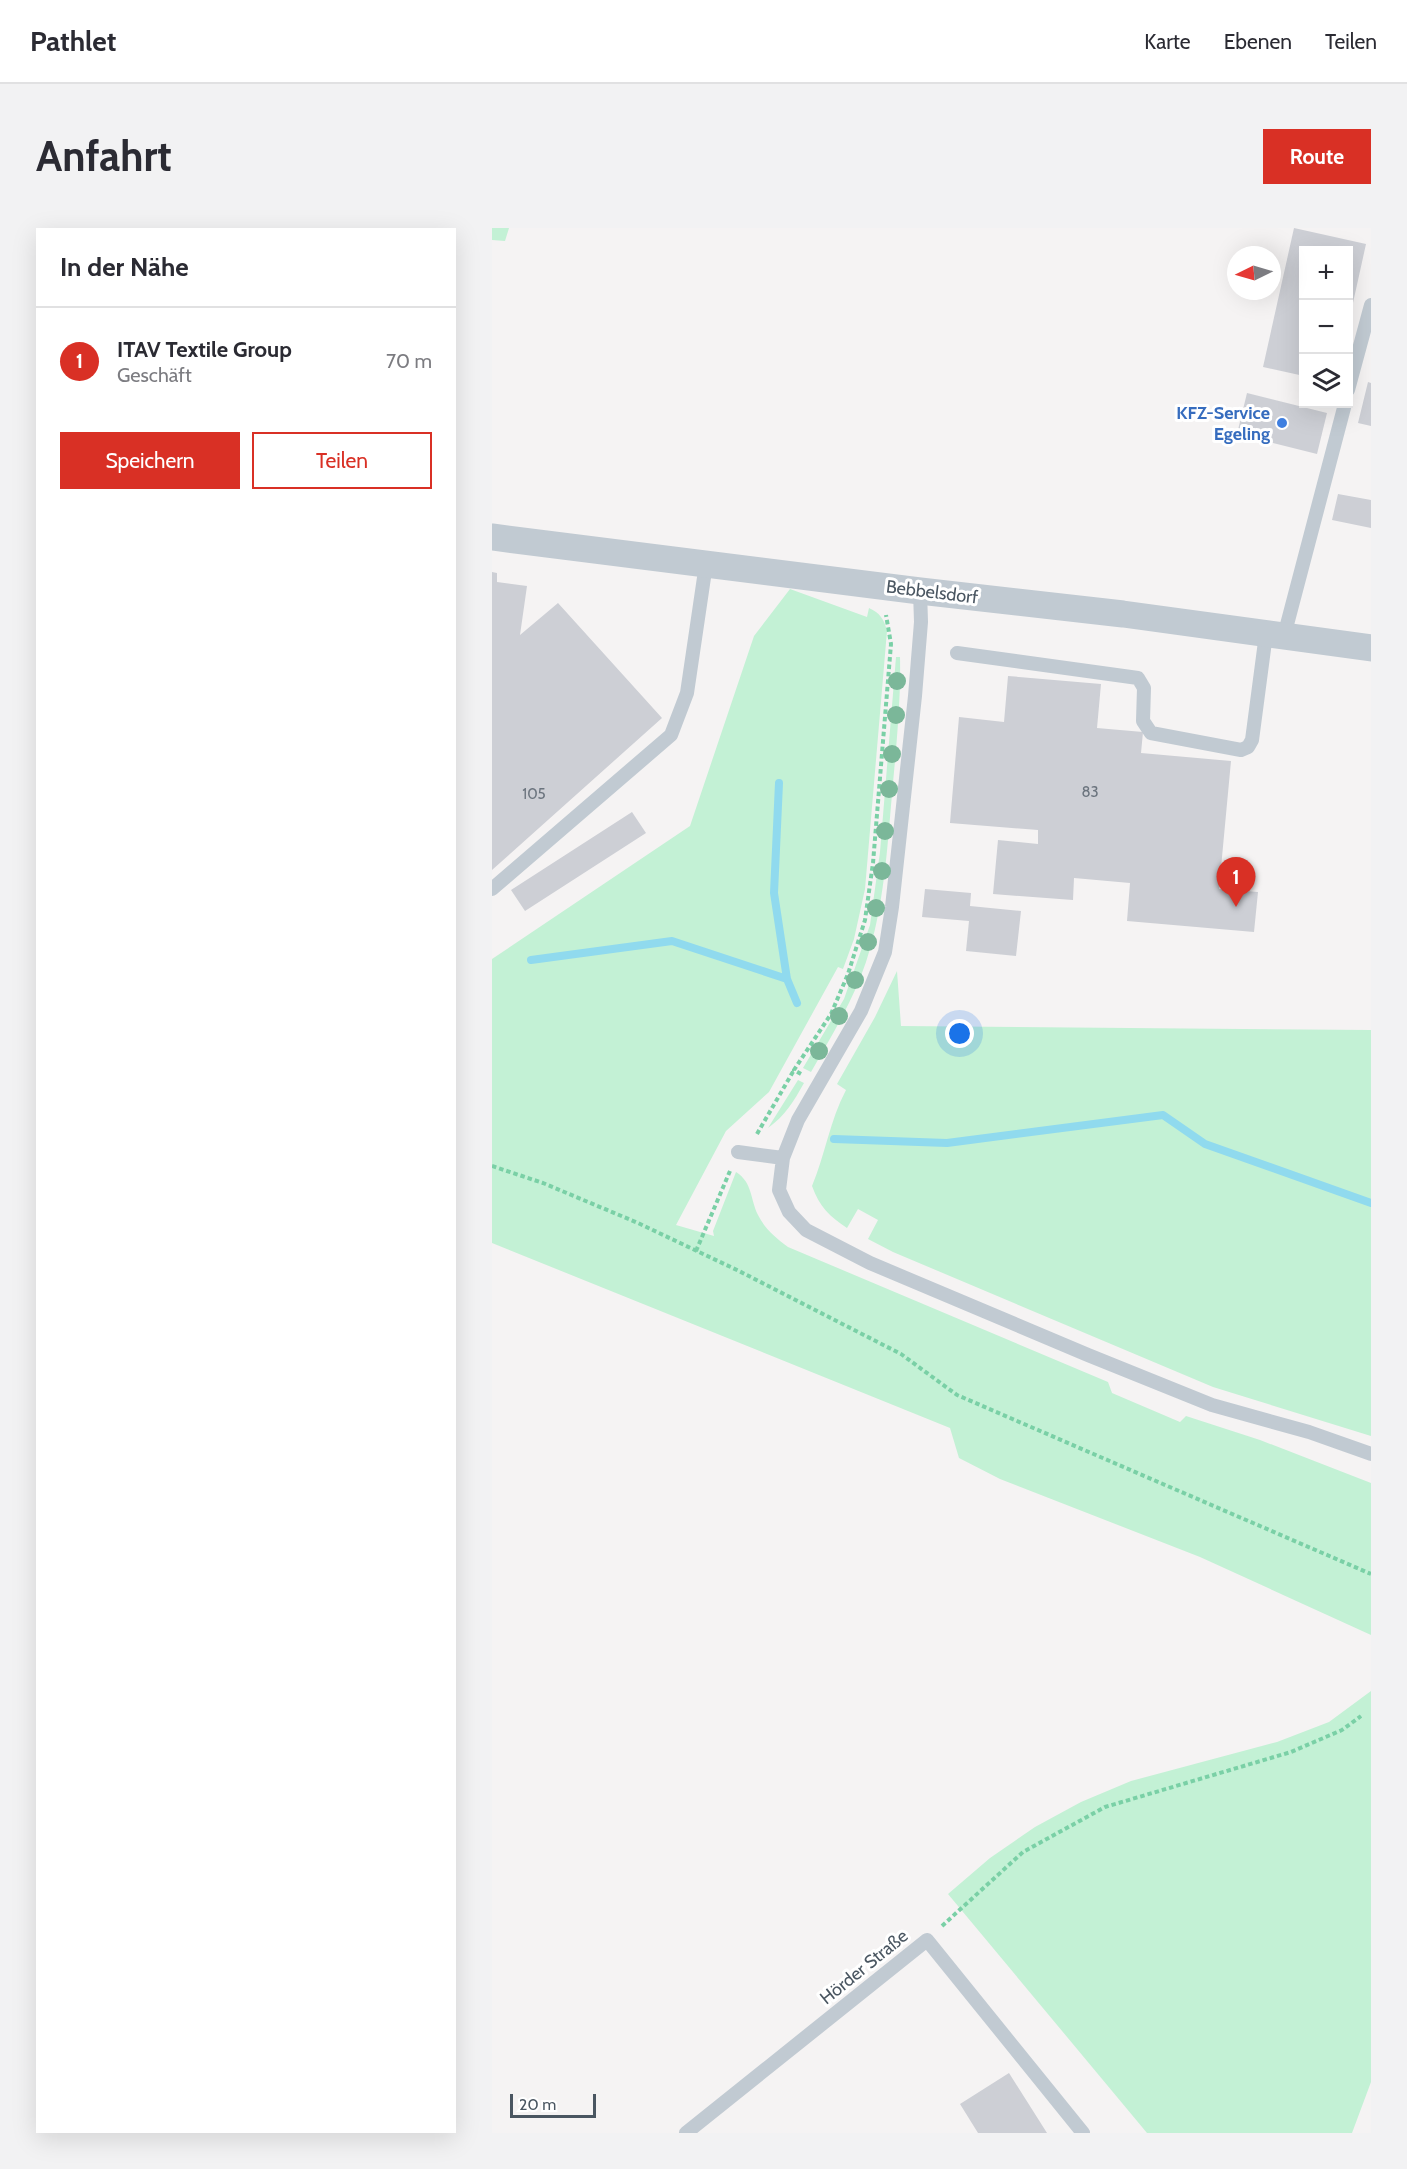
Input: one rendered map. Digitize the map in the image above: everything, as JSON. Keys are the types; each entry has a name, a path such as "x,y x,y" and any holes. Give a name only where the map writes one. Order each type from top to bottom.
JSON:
{"street":[{"name":"Bebbelsdorf","path":"492,537 1123,614 1371,648"}],"lane":[{"path":"1353,371 1371,304"},
{"path":"957,652 1138,678 1144,688 1143,721 1151,733 1241,750 1248,747 1252,740 1275,635 1344,408"},
{"path":"492,889 671,735 687,693 706,564"},
{"path":"920,591 921,622 915,696 885,952 861,1011 798,1120 783,1158 779,1190 789,1212 806,1230 870,1263 1212,1405 1309,1432 1371,1454"},
{"path":"738,1152 783,1158"},
{"name":"Hörder Straße","path":"686,2133 927,1940 1083,2133"}],"path":[{"path":"696,1251 738,1152 759,1132 794,1070 831,1014 848,974 865,920 873,863 891,644 886,612 863,601 865,584"},
{"path":"794,1070 820,1084"},
{"path":"492,1166 543,1183 638,1223 696,1251 901,1354 957,1395 1371,1574"},
{"path":"927,1940 1023,1852 1105,1807 1291,1752 1342,1730 1361,1716"}],"green space":[{"path":"492,228 509,228 505,241 492,240"},
{"path":"790,589 867,617 869,608 881,617 887,631 865,889 854,939 843,969 838,967 769,1092 726,1131 676,1225 714,1236 713,1231 736,1172 748,1186 755,1209 764,1225 788,1247 1108,1382 1112,1393 1180,1422 1186,1416 1260,1440 1371,1483 1371,1635 1200,1557 1000,1479 959,1458 950,1428 492,1243 492,959 690,826 754,636"},
{"path":"896,657 900,657 898,726 886,858 877,921 855,991 811,1072 803,1068 844,999 870,925 880,852"},
{"path":"897,971 901,1026 1371,1030 1371,1436 1213,1387 893,1252 868,1239 878,1220 858,1209 847,1228 835,1220 822,1205 812,1186 846,1090 837,1084 875,1017"},
{"path":"798,1080 804,1083 797,1096 768,1128"},
{"path":"1371,1691 1371,2082 1352,2133 1147,2133 948,1894 990,1858 1035,1827 1081,1802 1131,1781 1277,1742 1329,1722"}],"building":[{"path":"1294,228 1366,244 1353,303 1353,246 1299,246 1299,375 1263,367 1278,300 1281,300 1281,286"},
{"path":"1368,382 1371,383 1371,426 1358,423"},
{"name":"KFZ-Service Egeling","path":"1247,393 1299,406 1299,408 1327,413 1317,454 1237,434"},
{"path":"1338,494 1371,500 1371,528 1332,520"},
{"path":"492,572 497,573 497,582 527,586 520,635 558,603 662,718 492,870"},
{"path":"1008,676 1101,684 1097,728 1143,732 1141,753 1231,761 1219,889 1258,892 1254,932 1127,921 1130,883 1074,878 1073,900 993,894 998,840 1038,844 1038,830 950,823 959,717 1004,722"},
{"path":"632,812 646,833 525,911 511,890"},
{"path":"925,889 971,893 970,906 1021,911 1016,956 966,951 969,921 922,917"},
{"path":"1009,2073 1047,2133 978,2133 960,2104"}],"waterway":[{"path":"779,783 774,893 787,979"},
{"path":"531,960 672,941 787,979 797,1003"},
{"path":"834,1139 947,1143 1163,1115 1205,1144 1371,1203"}],"place":[{"name":"KFZ-Service Egeling","path":"1282,423"},
{"name":"ITAV Textile Group","path":"1236,907"}]}
